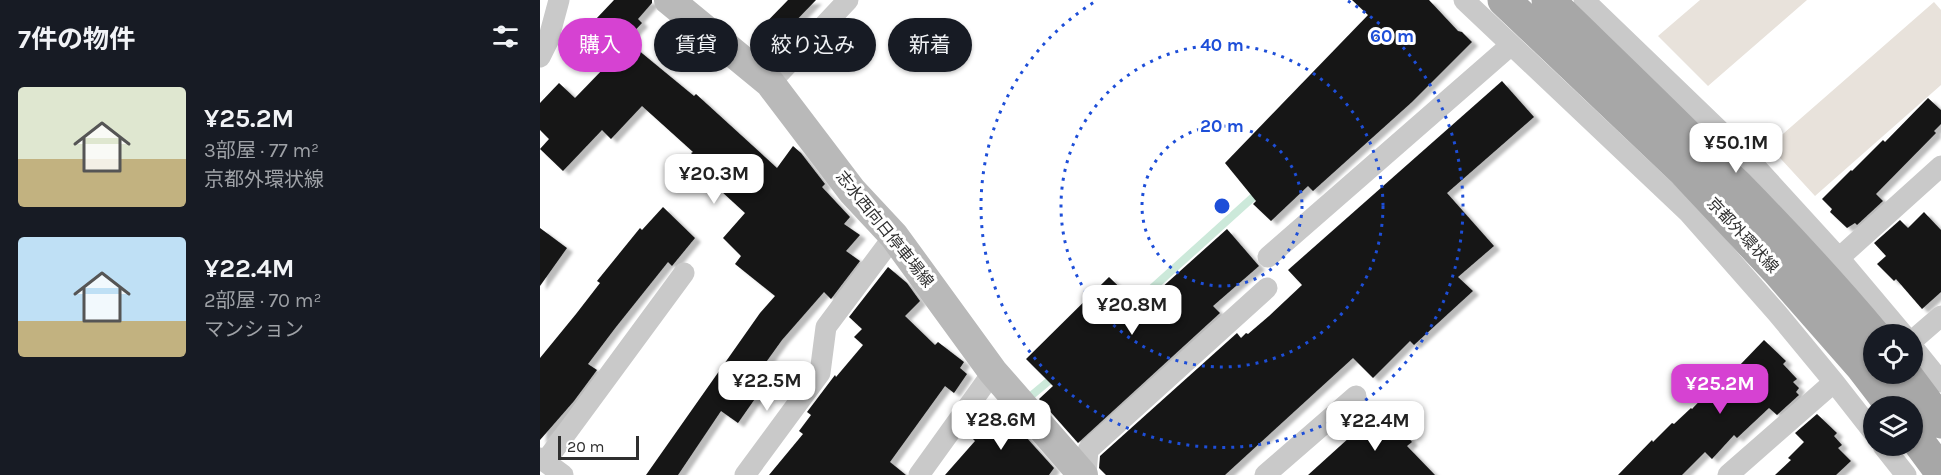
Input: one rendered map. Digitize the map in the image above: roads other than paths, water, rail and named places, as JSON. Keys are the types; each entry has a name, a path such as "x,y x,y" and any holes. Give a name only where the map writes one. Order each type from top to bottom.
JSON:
{"main road":[{"name":"志水西向日停車場線","path":"669,0 770,83 852,191 894,236 993,372 1085,475"},
{"name":"京都外環状線","path":"1504,0 1683,170 1777,270 1862,367 1884,396"},
{"name":"京都外環状線","path":"1548,0 1727,174 1827,279 1865,324"},
{"path":"1912,384 1941,422"},
{"path":"1923,447 1941,471"}],"street":[{"path":"540,57 548,41 559,0"},
{"path":"770,83 848,0"},
{"path":"1464,0 1688,212 1863,419"},
{"path":"1584,0 1744,154 1839,258 1895,324"},
{"path":"1268,257 1511,45"},
{"path":"1839,258 1941,166"},
{"path":"744,475 820,373 826,327 894,236"},
{"path":"563,475 543,460 684,273"},
{"path":"1085,475 1088,450 1267,288"},
{"path":"1923,332 1941,316"},
{"path":"1923,360 1941,382"},
{"path":"919,475 993,372"},
{"path":"1728,475 1834,382"},
{"path":"1265,475 1356,396"},
{"path":"1891,456 1906,475"}],"waterway":[{"path":"1128,310 1261,190"},
{"path":"1032,395 1056,375"}]}
